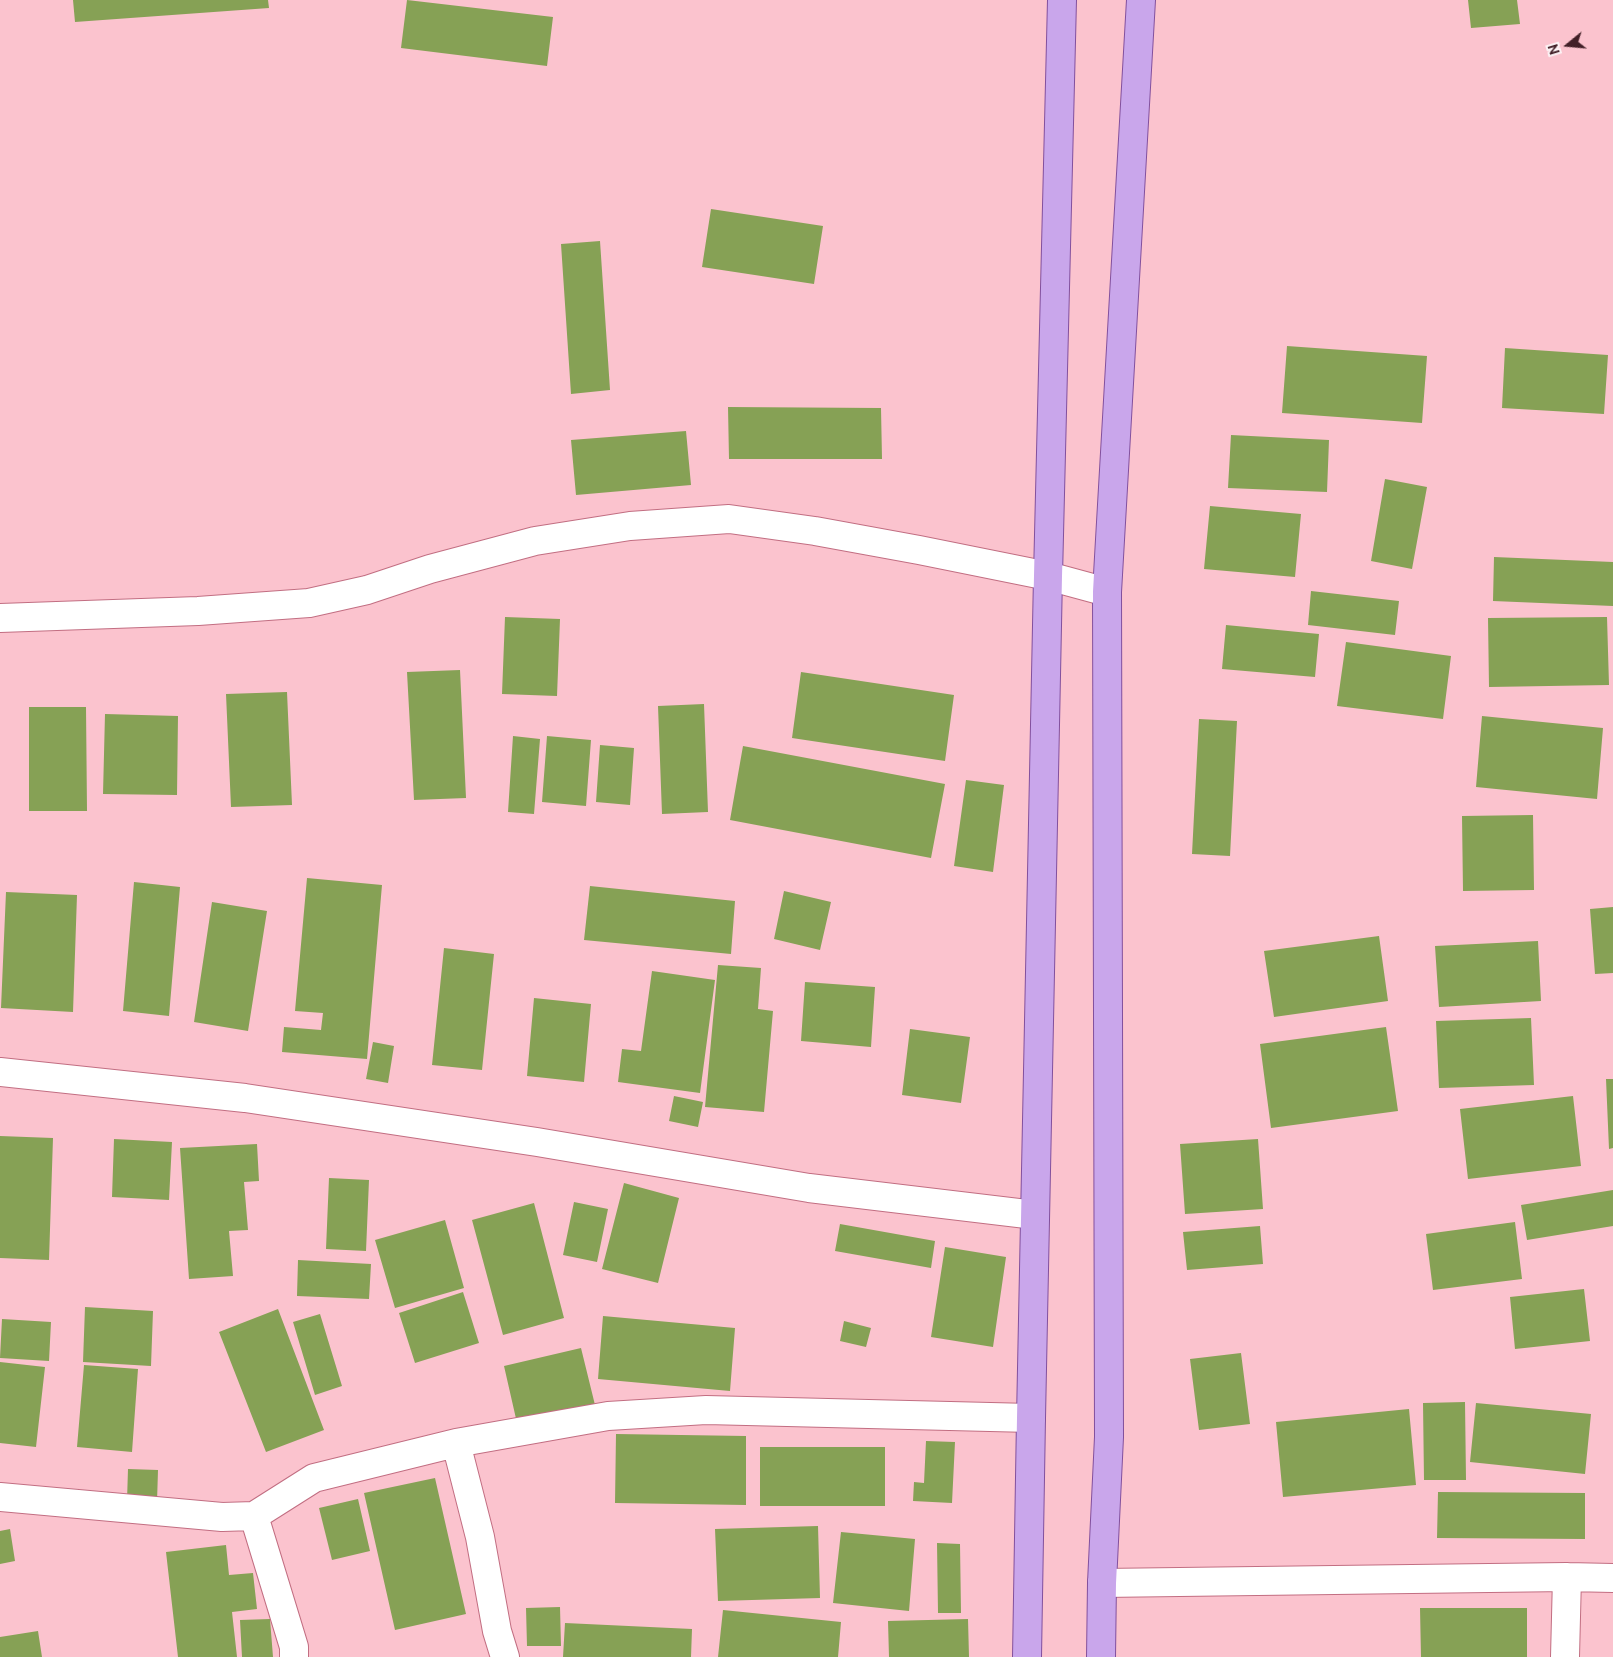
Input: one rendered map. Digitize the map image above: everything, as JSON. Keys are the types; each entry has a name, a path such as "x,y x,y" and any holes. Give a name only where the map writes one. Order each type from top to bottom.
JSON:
{"main road":[{"path":"1027,1657 1030,1418 1062,0"},
{"path":"1101,1657 1102,1583 1109,1437 1108,592 1141,0"}],"street":[{"path":"0,618 198,611 309,603 367,590 430,569 535,541 630,526 729,519 815,531 900,546 1048,576 1108,592"},
{"path":"0,1072 245,1098 537,1142 809,1188 1035,1215"},
{"path":"0,1497 222,1517 254,1516 314,1478 456,1443 608,1416 706,1410 1030,1418"},
{"path":"456,1443 480,1537 497,1631 505,1657"},
{"path":"254,1516 294,1646 294,1657"},
{"path":"1565,1657 1567,1577"},
{"path":"1102,1583 1613,1578"}],"building":[{"path":"73,0 268,0 269,8 75,22"},
{"path":"407,0 553,17 547,66 401,48"},
{"path":"1468,0 1517,0 1520,24 1471,28"},
{"path":"711,209 823,226 814,284 702,267"},
{"path":"600,241 610,390 571,394 561,244"},
{"path":"1287,346 1427,356 1422,423 1282,413"},
{"path":"1505,348 1608,355 1604,414 1502,408"},
{"path":"728,407 881,408 882,459 729,459"},
{"path":"686,431 691,485 576,495 571,440"},
{"path":"1231,435 1329,440 1327,492 1228,488"},
{"path":"1385,479 1427,487 1412,569 1371,561"},
{"path":"1210,506 1301,514 1295,577 1204,569"},
{"path":"1494,557 1613,562 1613,606 1493,601"},
{"path":"1311,591 1399,601 1395,635 1308,625"},
{"path":"505,617 560,619 557,696 502,694"},
{"path":"1607,617 1609,685 1489,687 1488,618"},
{"path":"1226,625 1319,634 1315,677 1222,669"},
{"path":"1346,642 1451,656 1443,719 1337,706"},
{"path":"460,670 466,798 414,800 407,672"},
{"path":"801,672 954,695 945,761 792,738"},
{"path":"287,692 292,805 231,807 226,694"},
{"path":"704,704 708,812 662,814 658,706"},
{"path":"29,707 86,707 87,811 29,811"},
{"path":"105,714 178,716 177,795 103,794"},
{"path":"1482,716 1603,728 1597,799 1476,787"},
{"path":"1199,719 1237,721 1230,856 1192,854"},
{"path":"513,736 540,739 534,814 508,812"},
{"path":"547,736 591,740 586,806 542,802"},
{"path":"600,745 634,748 630,805 596,802"},
{"path":"743,746 945,784 931,858 730,820"},
{"path":"966,780 1004,785 993,872 954,866"},
{"path":"1533,815 1534,890 1463,891 1462,816"},
{"path":"307,878 382,885 367,1059 282,1052 284,1027 321,1030 323,1013 295,1011"},
{"path":"134,882 180,887 169,1016 123,1011"},
{"path":"590,886 735,901 731,954 584,940"},
{"path":"784,891 831,902 820,950 774,939"},
{"path":"6,892 77,895 73,1012 1,1008"},
{"path":"212,902 267,911 248,1031 194,1022"},
{"path":"1613,907 1613,973 1595,974 1590,909"},
{"path":"1379,936 1388,1001 1274,1017 1264,951"},
{"path":"1538,941 1541,1001 1439,1007 1435,946"},
{"path":"444,948 494,954 482,1070 432,1065"},
{"path":"718,965 761,968 758,1009 773,1011 764,1112 705,1107"},
{"path":"652,971 715,980 700,1093 618,1082 622,1049 641,1051"},
{"path":"805,982 875,987 871,1047 801,1041"},
{"path":"534,998 591,1004 584,1082 527,1076"},
{"path":"1531,1018 1534,1085 1439,1088 1436,1021"},
{"path":"1386,1027 1398,1111 1271,1128 1260,1044"},
{"path":"910,1029 970,1037 961,1103 902,1095"},
{"path":"373,1042 394,1046 388,1083 366,1079"},
{"path":"1606,1079 1613,1079 1613,1148 1609,1149"},
{"path":"674,1096 703,1102 698,1127 669,1121"},
{"path":"1573,1096 1581,1166 1468,1179 1460,1109"},
{"path":"0,1136 53,1138 49,1260 0,1258"},
{"path":"114,1139 172,1142 169,1200 112,1197"},
{"path":"1258,1139 1263,1209 1185,1214 1180,1144"},
{"path":"257,1144 259,1181 244,1182 248,1230 229,1231 233,1276 189,1279 180,1148"},
{"path":"329,1178 369,1180 366,1251 326,1249"},
{"path":"624,1183 679,1198 658,1283 602,1269"},
{"path":"1613,1190 1613,1226 1527,1240 1521,1205"},
{"path":"574,1202 608,1209 597,1262 563,1255"},
{"path":"534,1203 564,1318 503,1335 472,1220"},
{"path":"445,1220 464,1288 395,1308 375,1240"},
{"path":"1515,1222 1522,1279 1433,1290 1426,1234"},
{"path":"840,1224 935,1241 931,1268 835,1251"},
{"path":"1260,1226 1263,1264 1187,1270 1183,1232"},
{"path":"945,1247 1006,1257 993,1347 931,1337"},
{"path":"298,1260 371,1264 369,1299 297,1296"},
{"path":"1584,1289 1590,1341 1515,1349 1510,1297"},
{"path":"463,1292 479,1343 415,1363 399,1313"},
{"path":"85,1307 153,1311 151,1366 83,1362"},
{"path":"278,1309 324,1430 266,1452 219,1332"},
{"path":"320,1314 342,1386 315,1395 293,1322"},
{"path":"603,1316 735,1328 730,1391 598,1379"},
{"path":"2,1319 51,1322 49,1361 0,1358"},
{"path":"844,1321 871,1328 866,1347 840,1341"},
{"path":"581,1348 595,1405 517,1423 504,1366"},
{"path":"1241,1353 1250,1424 1199,1430 1190,1359"},
{"path":"0,1362 45,1367 36,1447 0,1443"},
{"path":"84,1365 138,1369 132,1452 77,1447"},
{"path":"1465,1402 1466,1480 1424,1480 1423,1403"},
{"path":"1476,1403 1591,1414 1585,1474 1470,1462"},
{"path":"1409,1409 1416,1485 1283,1497 1276,1422"},
{"path":"616,1434 746,1436 746,1505 615,1503"},
{"path":"926,1441 955,1442 952,1503 913,1501 914,1482 924,1483"},
{"path":"760,1447 885,1447 885,1506 760,1506"},
{"path":"128,1469 158,1470 157,1502 127,1501"},
{"path":"435,1478 466,1614 395,1630 364,1493"},
{"path":"1438,1492 1585,1493 1585,1539 1437,1538"},
{"path":"358,1499 370,1551 332,1560 319,1508"},
{"path":"818,1526 820,1598 718,1601 715,1529"},
{"path":"10,1529 15,1561 0,1564 0,1531"},
{"path":"841,1532 915,1539 909,1611 833,1603"},
{"path":"937,1543 960,1544 961,1613 938,1613"},
{"path":"226,1545 229,1575 253,1573 257,1609 232,1612 237,1657 178,1657 166,1552"},
{"path":"560,1607 561,1646 527,1646 526,1608"},
{"path":"1420,1608 1527,1608 1527,1657 1421,1657"},
{"path":"723,1610 841,1622 838,1657 718,1657"},
{"path":"270,1619 273,1657 242,1657 240,1620"},
{"path":"968,1619 969,1657 889,1657 888,1621"},
{"path":"565,1623 692,1629 691,1657 563,1657"},
{"path":"38,1631 42,1657 0,1657 0,1637"}]}
